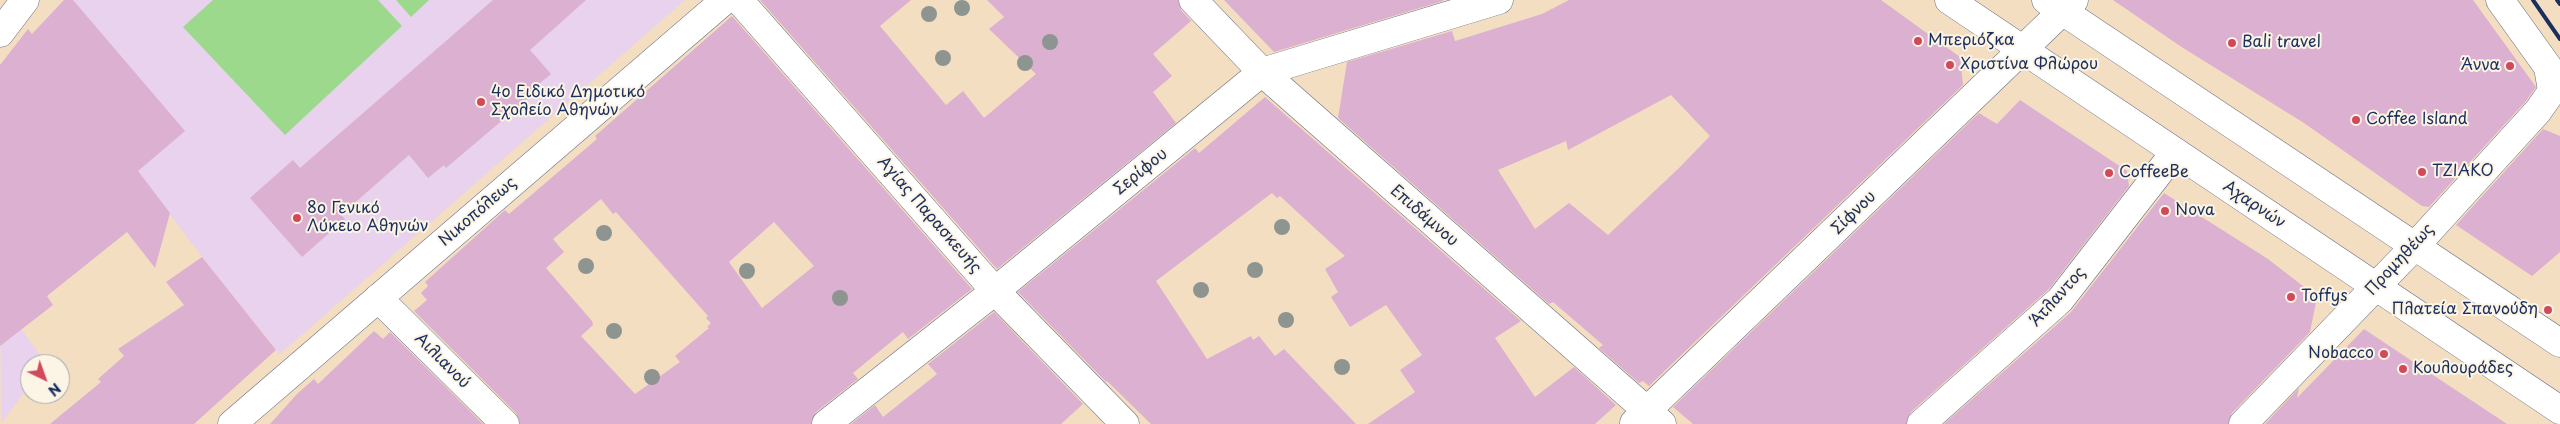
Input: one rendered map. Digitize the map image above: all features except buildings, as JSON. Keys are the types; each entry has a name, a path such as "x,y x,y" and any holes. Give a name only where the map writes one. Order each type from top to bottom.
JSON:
{"street":[{"path":"0,33 25,0"},
{"name":"Νικοπόλεως","path":"232,424 725,0"},
{"name":"Αγίας Παρασκευής","path":"739,0 995,291 1125,424"},
{"name":"Επιδάμνου","path":"1193,0 1262,72 1647,420"},
{"name":"Σερίφου","path":"826,424 995,291 1262,72 1498,0"},
{"name":"Αχαρνών","path":"1949,0 2560,410"},
{"name":"Προμηθέως","path":"2243,424 2416,245 2538,111 2552,91 2548,67 2500,0"},
{"path":"2061,4 2560,343"},
{"name":"Σίφνου","path":"1647,420 2024,50 2061,4"},
{"name":"Άτλαντος","path":"1921,424 2060,300 2175,152"},
{"name":"Αιλιανού","path":"378,298 505,424"}],"shaded area":[{"path":"64,0 685,0 280,354 220,280 32,34"},
{"path":"0,300 39,354 20,354 20,398 1,424"}],"green space":[{"path":"213,0 378,0 402,26 285,135 183,27"},
{"path":"396,0 429,0 411,17"}],"railway":[{"path":"2533,0 2560,39"},
{"path":"2557,0 2560,4"}],"place":[{"name":"Μπεριόζκα","path":"1918,41"},
{"name":"Bali travel","path":"2232,43"},
{"name":"Χριστίνα Φλώρου","path":"1950,65"},
{"name":"Άννα","path":"2510,66"},
{"name":"4ο Ειδικό Δημοτικό Σχολείο Αθηνών","path":"481,102"},
{"name":"Coffee Island","path":"2356,120"},
{"name":"ΤΖΙΑΚΟ","path":"2422,172"},
{"name":"CoffeeBe","path":"2109,173"},
{"name":"Nova","path":"2165,211"},
{"name":"8ο Γενικό Λύκειο Αθηνών","path":"297,218"},
{"name":"Toffys","path":"2291,297"},
{"name":"Πλατεία Σπανούδη","path":"2548,310"},
{"name":"Nobacco","path":"2384,354"},
{"name":"Κουλουράδες","path":"2403,369"}]}
